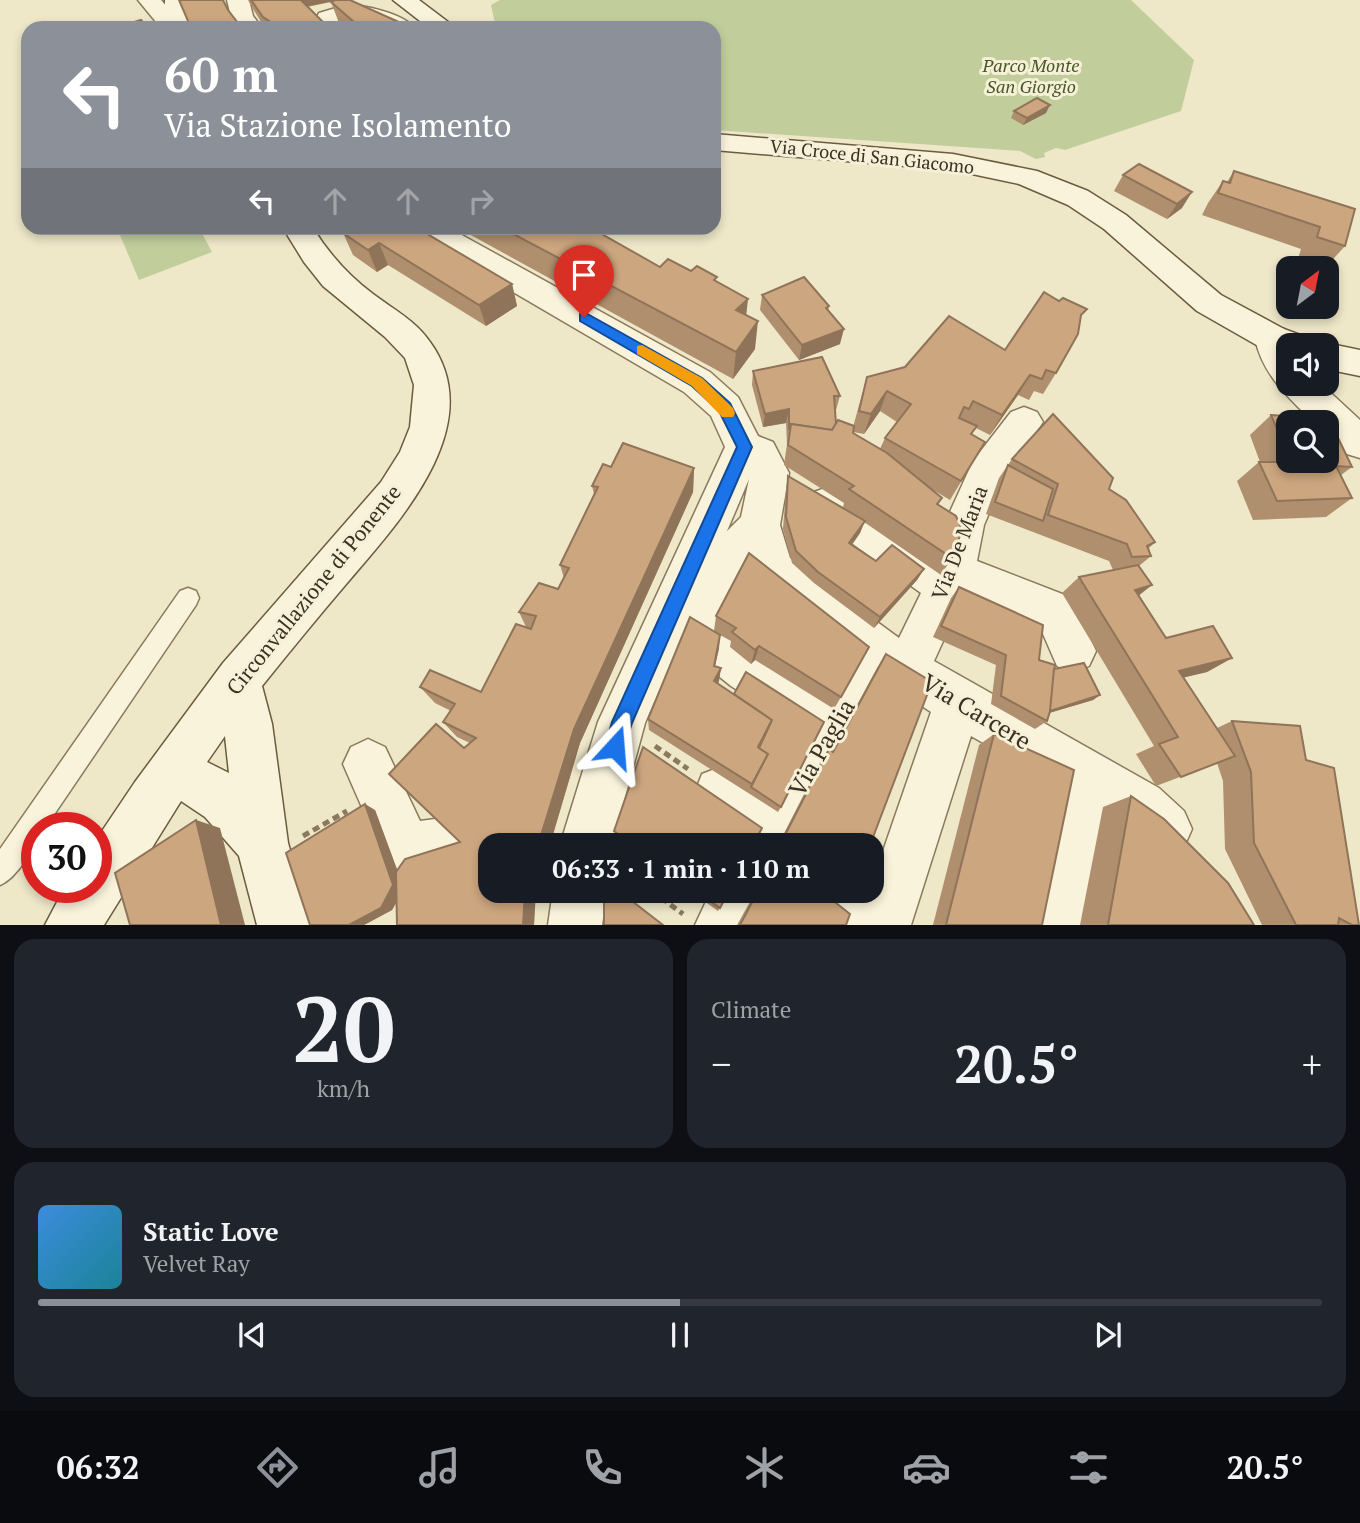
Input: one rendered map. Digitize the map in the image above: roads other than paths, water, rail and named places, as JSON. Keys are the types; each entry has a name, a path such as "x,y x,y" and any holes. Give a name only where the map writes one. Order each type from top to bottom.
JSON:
{"street":[{"path":"149,0 168,21"},
{"path":"175,21 176,0"},
{"path":"237,0 245,21"},
{"path":"404,0 434,21"},
{"path":"326,21 327,18 349,10 363,11 386,21"},
{"name":"Via Croce di San Giacomo","path":"721,143 953,162 1027,177 1078,198 1115,222 1209,303 1276,339"},
{"name":"Circonvallazione di Ponente","path":"72,925 171,772 238,681 391,500 417,457 428,427 434,396 422,357 403,332 352,295 328,272 303,235"},
{"path":"439,235 697,382 725,407 744,447 622,722 590,833"},
{"path":"1339,359 1360,363"},
{"path":"1310,396 1360,443"},
{"name":"Via De Maria","path":"892,661 949,579 948,514 987,472 1024,422"},
{"name":"Via Carcere","path":"744,447 760,453 770,473 760,525 772,569 892,661 1087,777 1142,806 1194,856"},
{"path":"828,504 949,579 1055,612 1073,651"},
{"path":"760,525 738,548 700,630 720,641 727,654 747,670 836,725"},
{"name":"Via Paglia","path":"774,833 836,725 892,661"},
{"path":"238,681 248,724 263,850 284,925"},
{"path":"884,925 958,702"},
{"path":"368,764 406,849 465,841"},
{"path":"171,772 201,782 229,802 263,850"},
{"path":"1056,925 1087,777"},
{"path":"720,792 765,833"},
{"path":"575,925 578,903"},
{"path":"705,921 727,903"},
{"path":"835,903 863,925"}],"lane":[{"path":"0,872 188,598"}],"park label":[{"name":"Parco Monte San Giorgio","path":"1031,76"}]}
